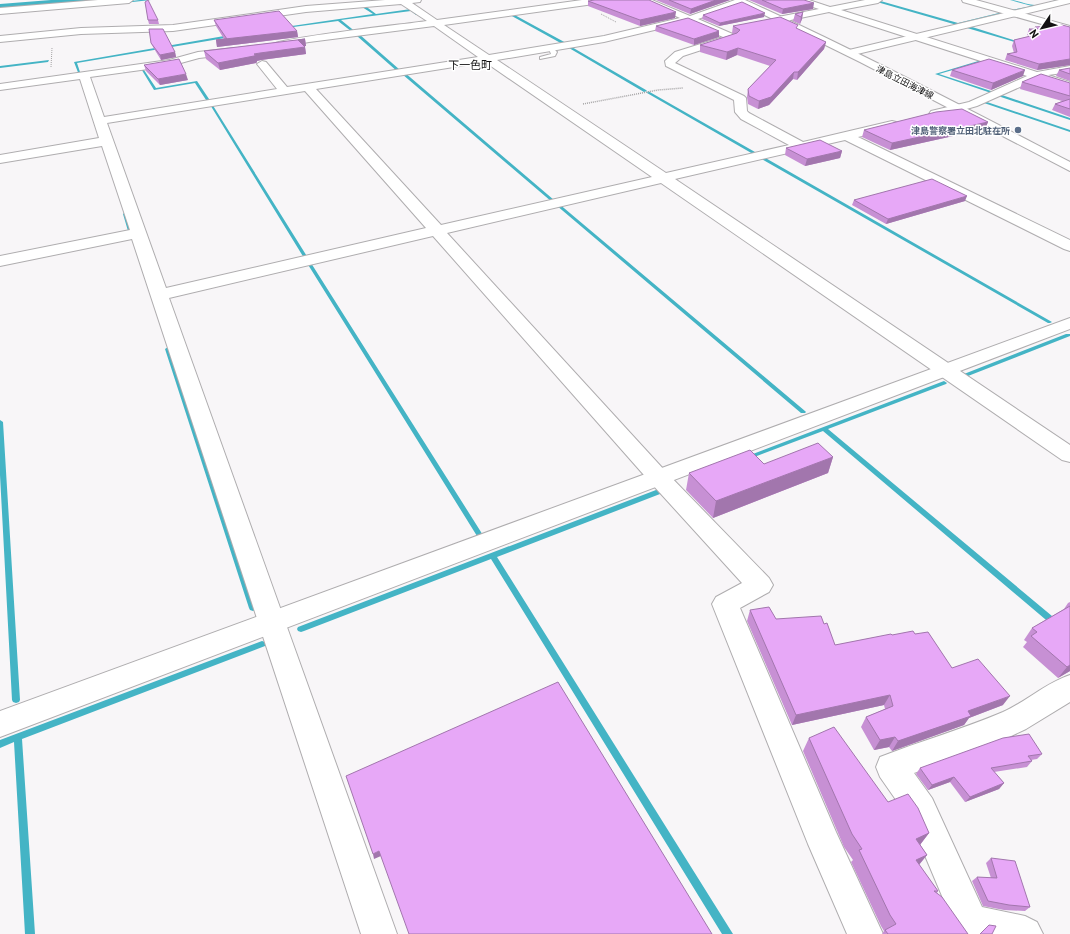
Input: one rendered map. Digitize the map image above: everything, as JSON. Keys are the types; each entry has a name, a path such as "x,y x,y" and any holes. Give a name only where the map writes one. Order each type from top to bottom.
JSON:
{"street":[{"path":"0,3 36,0"},
{"path":"0,11 129,0"},
{"path":"0,39 90,31 142,30 253,18 357,2 418,0"},
{"path":"264,47 276,42 357,34 601,0"},
{"path":"645,0 732,38 679,54 670,61 673,66 740,98 741,112 745,116 801,146"},
{"path":"99,121 552,49 637,32 688,19 739,0"},
{"name":"津島立田海津線","path":"739,0 780,18 1070,167"},
{"path":"800,0 1070,86"},
{"path":"764,21 831,10 878,0"},
{"path":"966,0 1070,29"},
{"path":"849,53 1070,0"},
{"path":"403,1 1070,456"},
{"path":"253,18 263,28"},
{"path":"718,31 736,27"},
{"path":"0,87 170,63 216,52 246,50"},
{"path":"262,64 285,91"},
{"path":"921,118 973,104 1038,75 1070,69"},
{"path":"84,75 379,934"},
{"path":"308,87 438,230 659,478 760,585 725,604 824,844 865,934"},
{"path":"159,295 906,122"},
{"path":"847,136 1070,246"},
{"path":"0,159 106,141"},
{"path":"0,261 138,233"},
{"path":"0,724 1070,324"},
{"path":"1026,934 971,922 921,809 891,767 977,736 1016,720 1070,687"}],"lane":[{"path":"542,58 553,54 554,52 552,49"}],"path":[{"path":"579,3 637,32"},
{"path":"51,80 52,34"},
{"path":"560,108 658,90 715,85"}],"water":[{"path":"51,0 114,0 0,9 0,4"}],"building":[{"path":"148,0 158,20 148,20 145,2"},
{"path":"649,0 676,12 640,20 588,1"},
{"path":"669,0 716,0 691,9"},
{"path":"762,0 804,0 814,3 783,9"},
{"path":"742,2 765,13 720,23 703,15"},
{"path":"279,11 297,31 227,39 214,20"},
{"path":"803,12 801,17 795,14"},
{"path":"780,17 798,25 796,28 826,42 798,72 794,72 771,97 759,101 749,96 748,89 776,60 738,48 727,52 700,45 737,33 740,30 733,26"},
{"path":"688,18 719,31 694,39 656,26"},
{"path":"1062,25 1070,27 1070,59 1039,64 1007,54 1017,52 1014,40 1039,34 1029,29 1038,29 1035,27"},
{"path":"149,29 163,29 175,52 160,55 151,43"},
{"path":"305,39 298,40 305,47 254,54 256,55 218,63 204,51"},
{"path":"179,59 186,74 158,79 144,65"},
{"path":"989,59 1025,70 993,83 952,70"},
{"path":"1070,68 1070,74 1059,70"},
{"path":"1041,74 1070,83 1070,96 1022,82"},
{"path":"1070,99 1070,109 1055,104"},
{"path":"962,109 988,122 892,143 864,130 936,112"},
{"path":"820,140 842,151 807,159 786,148"},
{"path":"932,179 967,196 888,219 854,200"},
{"path":"818,443 833,457 716,501 689,473 750,450 764,464"},
{"path":"1070,606 1070,665 1067,667 1031,636 1037,632 1032,628"},
{"path":"769,607 776,619 821,616 824,624 827,623 835,645 891,634 913,631 915,634 928,632 952,668 978,659 1010,696 968,711 971,716 898,741 895,737 880,740 866,717 893,706 890,695 796,715 750,610"},
{"path":"558,682 712,934 409,934 379,851 373,854 346,776"},
{"path":"834,727 888,802 908,794 918,808 929,833 916,839 927,855 916,860 938,891 934,891 942,897 968,934 888,934 885,930 896,924 890,915 859,850 862,849 852,834 809,738"},
{"path":"1029,734 1042,754 1028,756 1032,761 991,768 1004,783 970,797 954,777 932,785 920,768 1003,738"},
{"path":"991,858 1015,861 1030,907 988,901 977,877 997,878"},
{"path":"989,925 996,926 992,934 980,934"}],"waterway":[{"path":"123,2 150,0"},
{"path":"1011,0 1033,5"},
{"path":"1012,11 1059,0"},
{"path":"878,1 958,24"},
{"path":"363,6 376,15"},
{"path":"376,15 411,10 417,14"},
{"path":"958,24 1007,12"},
{"path":"511,14 567,45"},
{"path":"286,27 376,15"},
{"path":"339,20 356,34"},
{"path":"968,27 1022,43"},
{"path":"358,35 399,71"},
{"path":"80,75 75,62 230,36"},
{"path":"570,47 645,91"},
{"path":"986,60 936,74 993,93"},
{"path":"0,67 48,61"},
{"path":"141,68 155,89 196,82 209,102"},
{"path":"403,73 553,201"},
{"path":"648,92 754,153"},
{"path":"999,95 1070,119"},
{"path":"985,102 1070,131"},
{"path":"210,104 306,258"},
{"path":"761,157 1050,322"},
{"path":"557,204 803,412"},
{"path":"125,214 130,231"},
{"path":"309,263 479,534"},
{"path":"966,375 1068,335"},
{"path":"168,349 253,608"},
{"path":"747,458 944,383"},
{"path":"0,422 16,700"},
{"path":"824,429 1055,623"},
{"path":"301,629 658,492"},
{"path":"493,556 728,934"},
{"path":"18,737 262,644"},
{"path":"0,744 18,737"},
{"path":"18,737 30,934"}],"place":[{"name":"津島警察署立田北駐在所","path":"1018,130"}],"district":[{"name":"下一色町","path":"470,65"}]}
